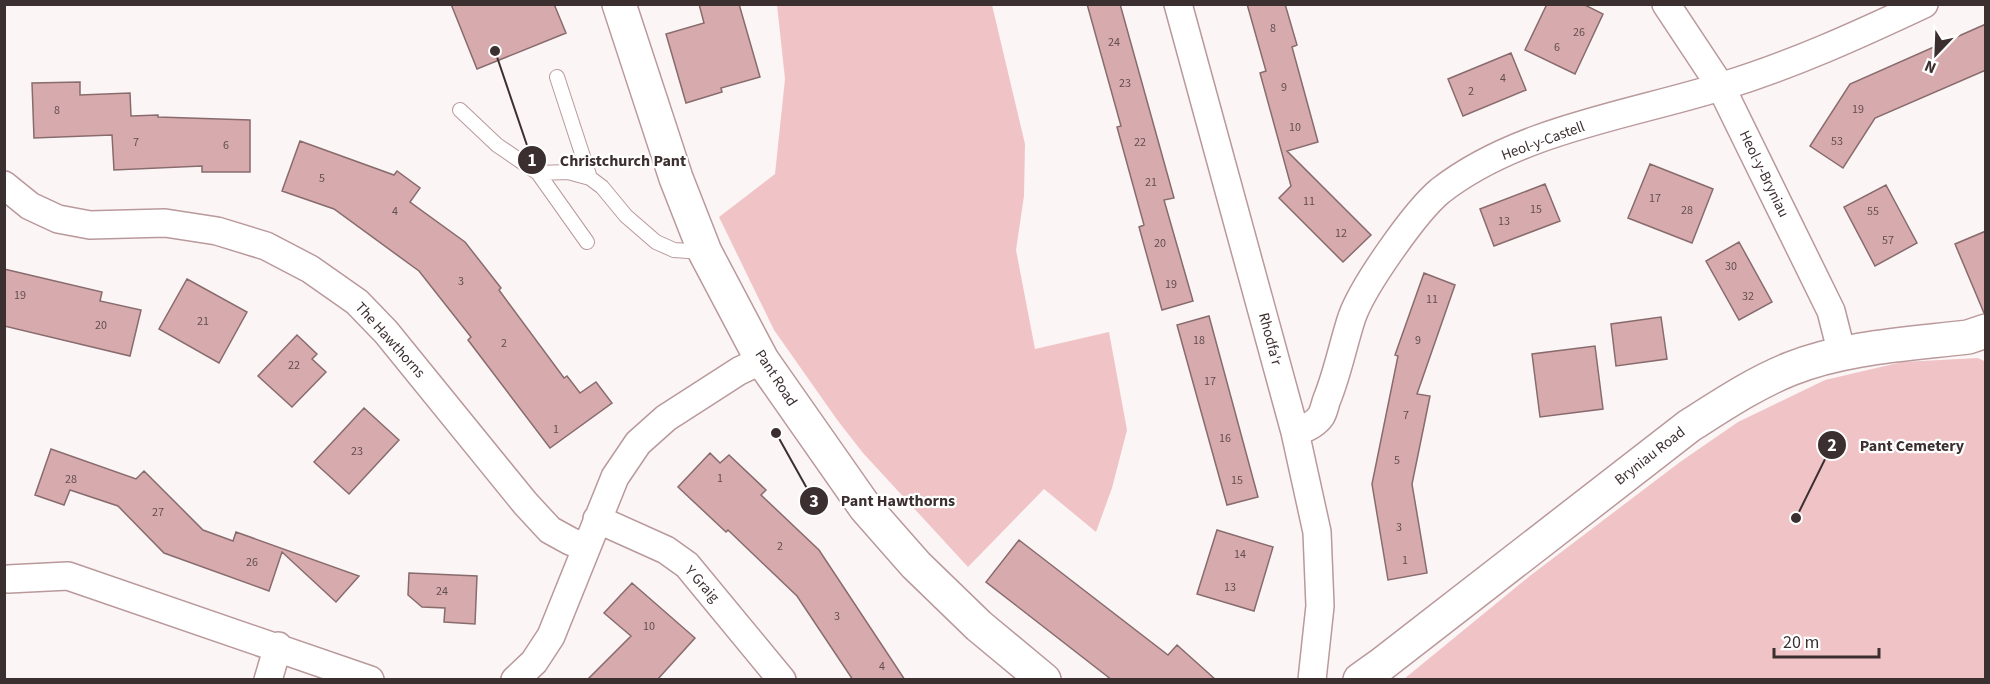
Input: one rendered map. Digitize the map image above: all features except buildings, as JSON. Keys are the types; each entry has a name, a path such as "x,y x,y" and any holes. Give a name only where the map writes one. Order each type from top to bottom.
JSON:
{"street":[{"name":"Pant Road","path":"619,4 676,178 705,252 762,360 865,507 916,565 978,626 1044,680"},
{"name":"Rhodfa'r","path":"1178,4 1295,432 1317,532 1320,606 1312,680"},
{"name":"Heol-y-Bryniau","path":"1666,4 1721,87 1831,311 1842,354"},
{"name":"Heol-y-Castell","path":"1295,432 1308,429 1321,417 1332,388 1353,315 1380,266 1411,224 1439,192 1481,165 1527,145 1567,130 1721,87 1832,47 1924,4"},
{"name":"The Hawthorns","path":"4,185 30,206 58,219 90,225 165,223 217,231 266,246 310,269 357,302 386,332 549,530 586,548"},
{"name":"Bryniau Road","path":"1360,680 1689,426 1736,396 1790,369 1842,354 1968,337 1986,331"},
{"path":"515,680 534,662 551,636 615,477 638,444 666,418 739,371 762,360"},
{"name":"Y Graig","path":"597,519 666,550 687,566 782,680"},
{"path":"8,579 68,576 278,646 370,680"},
{"path":"268,680 278,646"}],"lane":[{"path":"557,76 590,178"},
{"path":"460,110 497,145 538,173 587,242"},
{"path":"538,173 568,172 590,178 602,187 626,216 656,242 674,250 705,252"}],"shaded area":[{"path":"777,5 992,5 1025,144 1024,196 1016,250 1035,349 1109,332 1127,430 1112,488 1096,532 1044,489 968,567 863,453 774,330 719,217 775,174 785,79"},
{"path":"1978,358 1986,362 1985,679 1404,679 1531,575 1680,462 1738,422 1825,380 1902,362"}],"place":[{"name":"Christchurch Pant","path":"495,51"},
{"name":"Pant Hawthorns","path":"776,433"},
{"name":"Pant Cemetery","path":"1796,518"}]}
